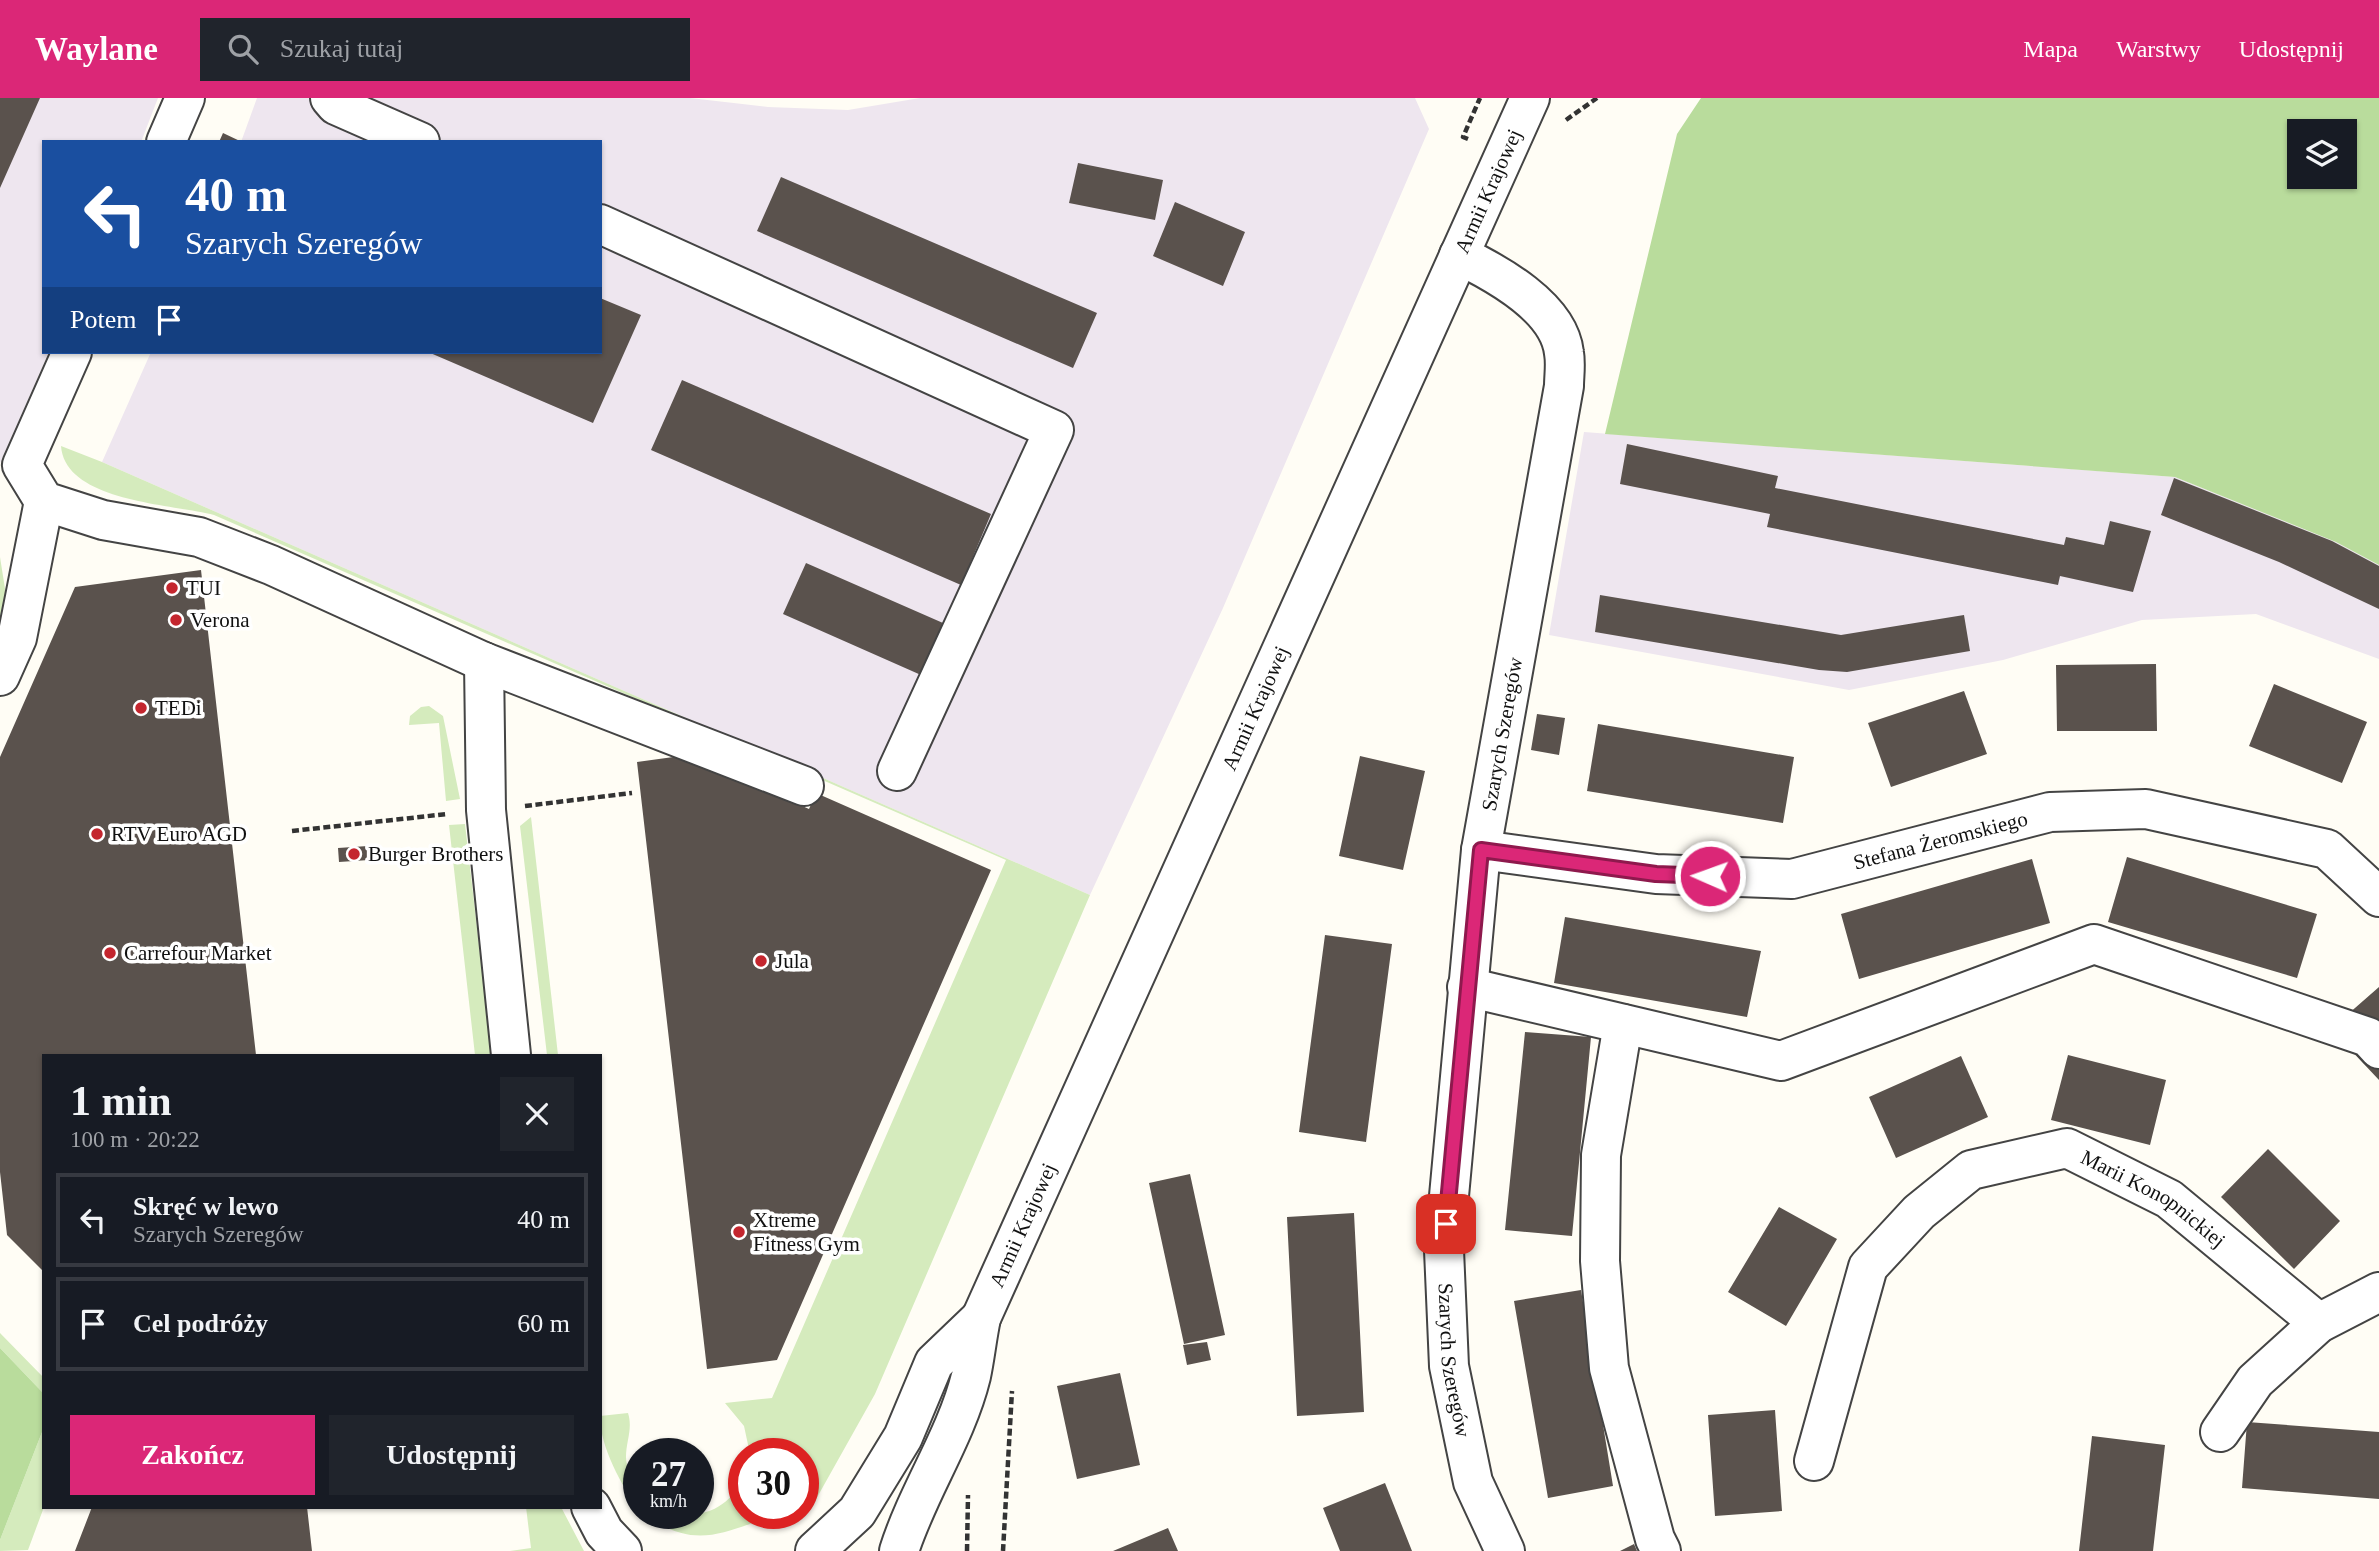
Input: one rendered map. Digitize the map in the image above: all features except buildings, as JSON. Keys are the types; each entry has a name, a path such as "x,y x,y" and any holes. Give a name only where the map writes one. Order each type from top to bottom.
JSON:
{"street":[{"path":"167,140 185,98"},
{"path":"330,98 336,104 416,140"},
{"name":"Armii Krajowej","path":"899,1551 970,1378 981,1318 1530,98"},
{"path":"602,224 1054,430 897,771"},
{"name":"Szarych Szeregów","path":"1459,255 1494,272 1552,318 1564,351 1564,386 1481,850 1444,1250 1449,1366 1473,1482 1506,1551"},
{"path":"71,354 22,466 44,501 103,520 199,537 271,565 484,662 804,786"},
{"path":"0,676 17,638 44,501"},
{"path":"484,662 486,810 512,1054"},
{"name":"Stefana Żeromskiego","path":"1481,850 1656,874 1792,879 2050,812 2146,809 2327,849 2379,897"},
{"path":"1467,987 1782,1061 2094,944 2368,1037 2379,1049"},
{"path":"1623,1024 1601,1155 1600,1261 1609,1368 1655,1539 1661,1551"},
{"name":"Marii Konopnickiej","path":"1814,1461 1868,1267 1919,1212 1972,1170 2067,1149 2169,1199 2319,1323"},
{"path":"2220,1432 2255,1381 2319,1323 2379,1292"},
{"name":"Armii Krajowej","path":"815,1551 857,1512 903,1437 934,1363 981,1318"},
{"path":"592,1509 604,1532 622,1551"}],"path":[{"path":"1463,137 1480,98"},
{"path":"1562,130 1566,119 1597,98"},
{"path":"1003,1551 1012,1384"}],"shaded area":[{"path":"0,98 158,98 142,140 42,140 42,354 48,354 0,463"},
{"path":"257,98 690,98 768,107 848,110 920,98 1415,98 1429,129 1223,608 1090,895 102,462 150,354 602,354 602,140 242,140"},
{"path":"1584,432 2175,477 2336,542 2379,565 2379,659 2256,614 2142,620 2003,660 1849,690 1549,635"}],"green space":[{"path":"1701,98 2379,98 2379,565 2336,542 2175,477 1605,434 1677,134"},
{"path":"61,446 1090,895 875,1394 819,1494 819,1438 747,1438 744,1426 725,1403 772,1398 1006,860 214,515 149,503 100,490 81,479 67,465"},
{"path":"0,557 6,595 0,617"},
{"path":"429,706 443,716 460,799 446,801 439,723 409,725 410,716 421,707"},
{"path":"531,817 558,1054 547,1054 520,826"},
{"path":"465,824 491,1054 475,1054 449,825"},
{"path":"0,1333 42,1376 42,1392 0,1348"},
{"path":"0,1348 42,1392 42,1432 0,1540"},
{"path":"628,1413 629,1438 623,1438 623,1484 613,1466 602,1432 602,1416"},
{"path":"42,1432 43,1509 28,1550 0,1551 0,1540"},
{"path":"728,1498 728,1529 734,1529 709,1535 694,1535 672,1529 714,1529 714,1509"},
{"path":"526,1509 562,1509 584,1551 510,1551 531,1548"}],"place":[{"name":"TUI","path":"172,588"},
{"name":"Verona","path":"176,620"},
{"name":"TEDi","path":"141,708"},
{"name":"RTV Euro AGD","path":"97,834"},
{"name":"Burger Brothers","path":"354,854"},
{"name":"Carrefour Market","path":"110,953"},
{"name":"Jula","path":"761,961"},
{"name":"Xtreme Fitness Gym","path":"739,1232"}],"route":[{"path":"1446,1224 1481,850 1656,874 1710,876"}]}
